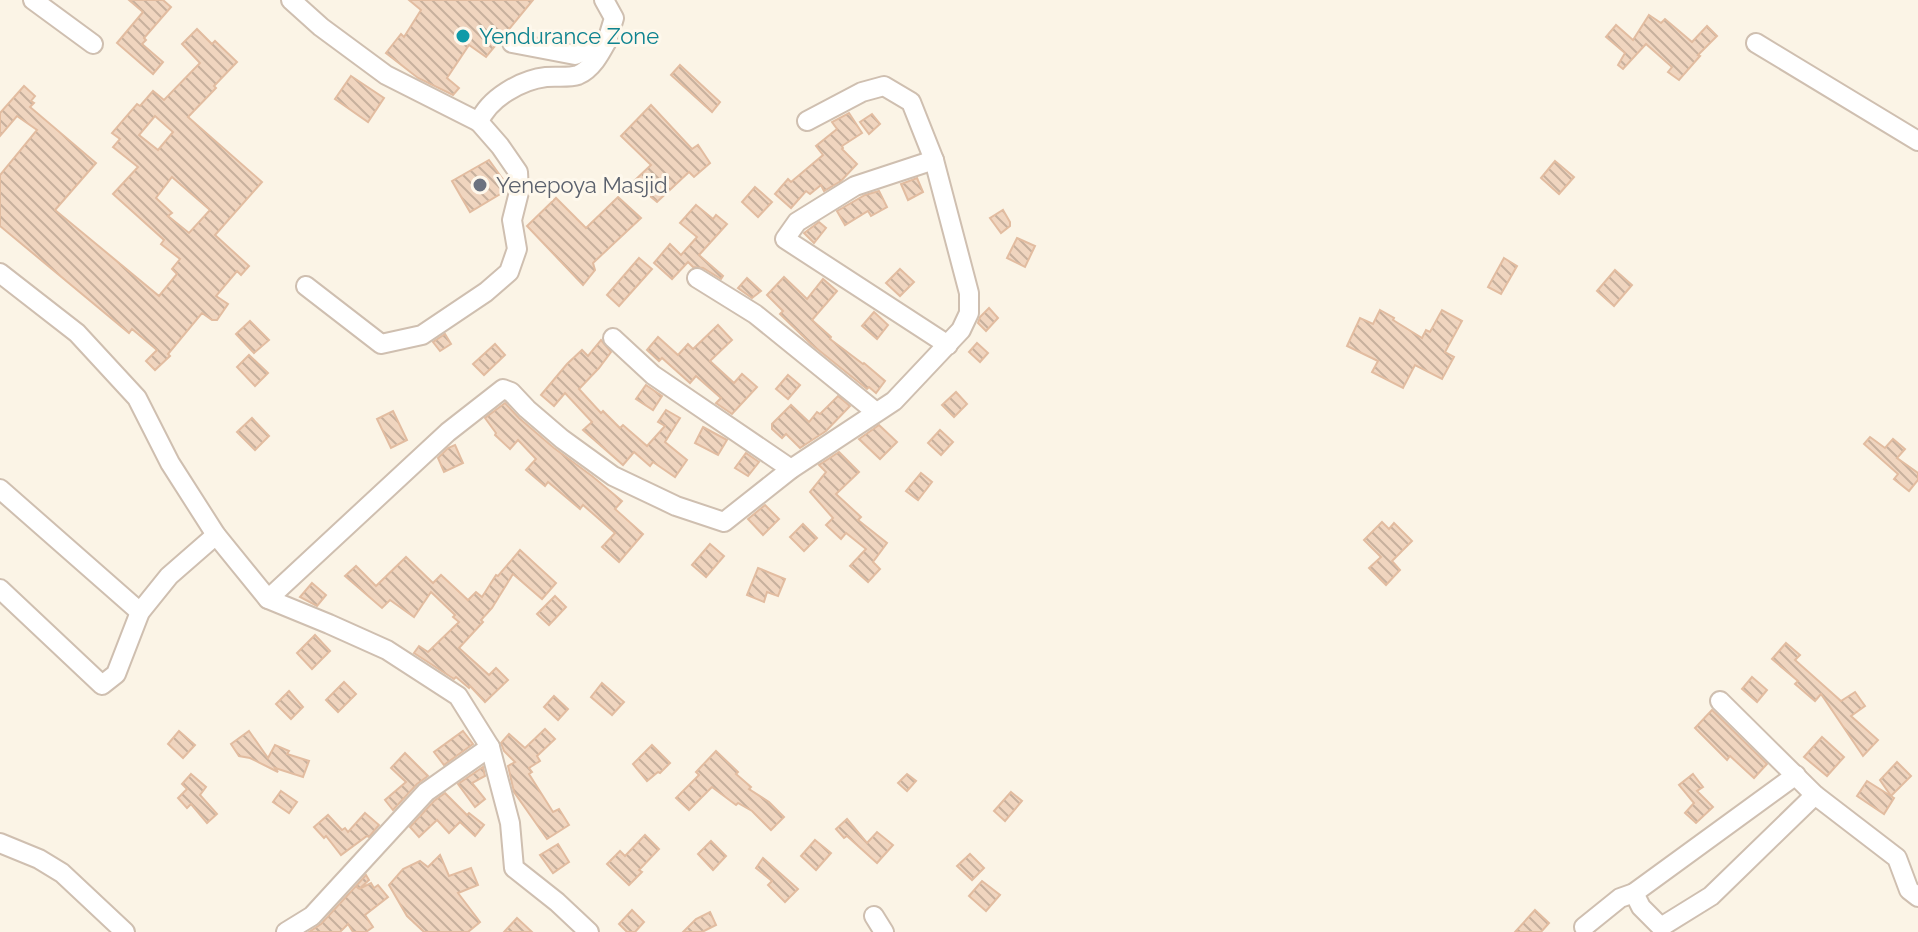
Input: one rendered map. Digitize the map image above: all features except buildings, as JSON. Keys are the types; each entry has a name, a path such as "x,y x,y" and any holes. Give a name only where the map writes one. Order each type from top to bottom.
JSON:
{"street":[{"path":"33,0 93,44"},
{"path":"291,0 321,27 386,75 479,122 518,172 519,192 512,220 517,249 509,272 486,292 422,335 381,344 306,286"},
{"path":"479,122 483,112 521,84 544,77 578,75 596,61 607,41 614,18 604,0"},
{"path":"512,43 575,55 607,41"},
{"path":"1756,43 1918,141"},
{"path":"268,599 448,432 503,389 511,392 562,439 613,476 676,506 724,522 791,469 894,401 961,330 969,313 969,293 934,160 911,102 884,86 862,92 807,121"},
{"path":"934,160 855,186 797,222 785,239 948,345"},
{"path":"0,273 77,333 137,398 170,463 216,535 268,599 387,650 458,696 490,747 510,823 514,868 589,932"},
{"path":"697,278 755,314 876,412"},
{"path":"613,338 653,375 791,469"},
{"path":"0,489 140,612"},
{"path":"0,589 102,685 116,674 140,612 169,576 216,535"},
{"path":"1720,701 1815,795 1897,858 1909,890 1918,897"},
{"path":"286,932 312,916 426,792 490,747"},
{"path":"1584,927 1620,898 1634,893 1796,775"},
{"path":"1634,893 1641,907 1661,927 1711,896 1815,795"},
{"path":"0,843 39,859 62,873 125,932"},
{"path":"874,916 884,932"}],"place":[{"name":"Yendurance Zone","path":"463,36"},
{"name":"Yenepoya Masjid","path":"480,185"}]}
